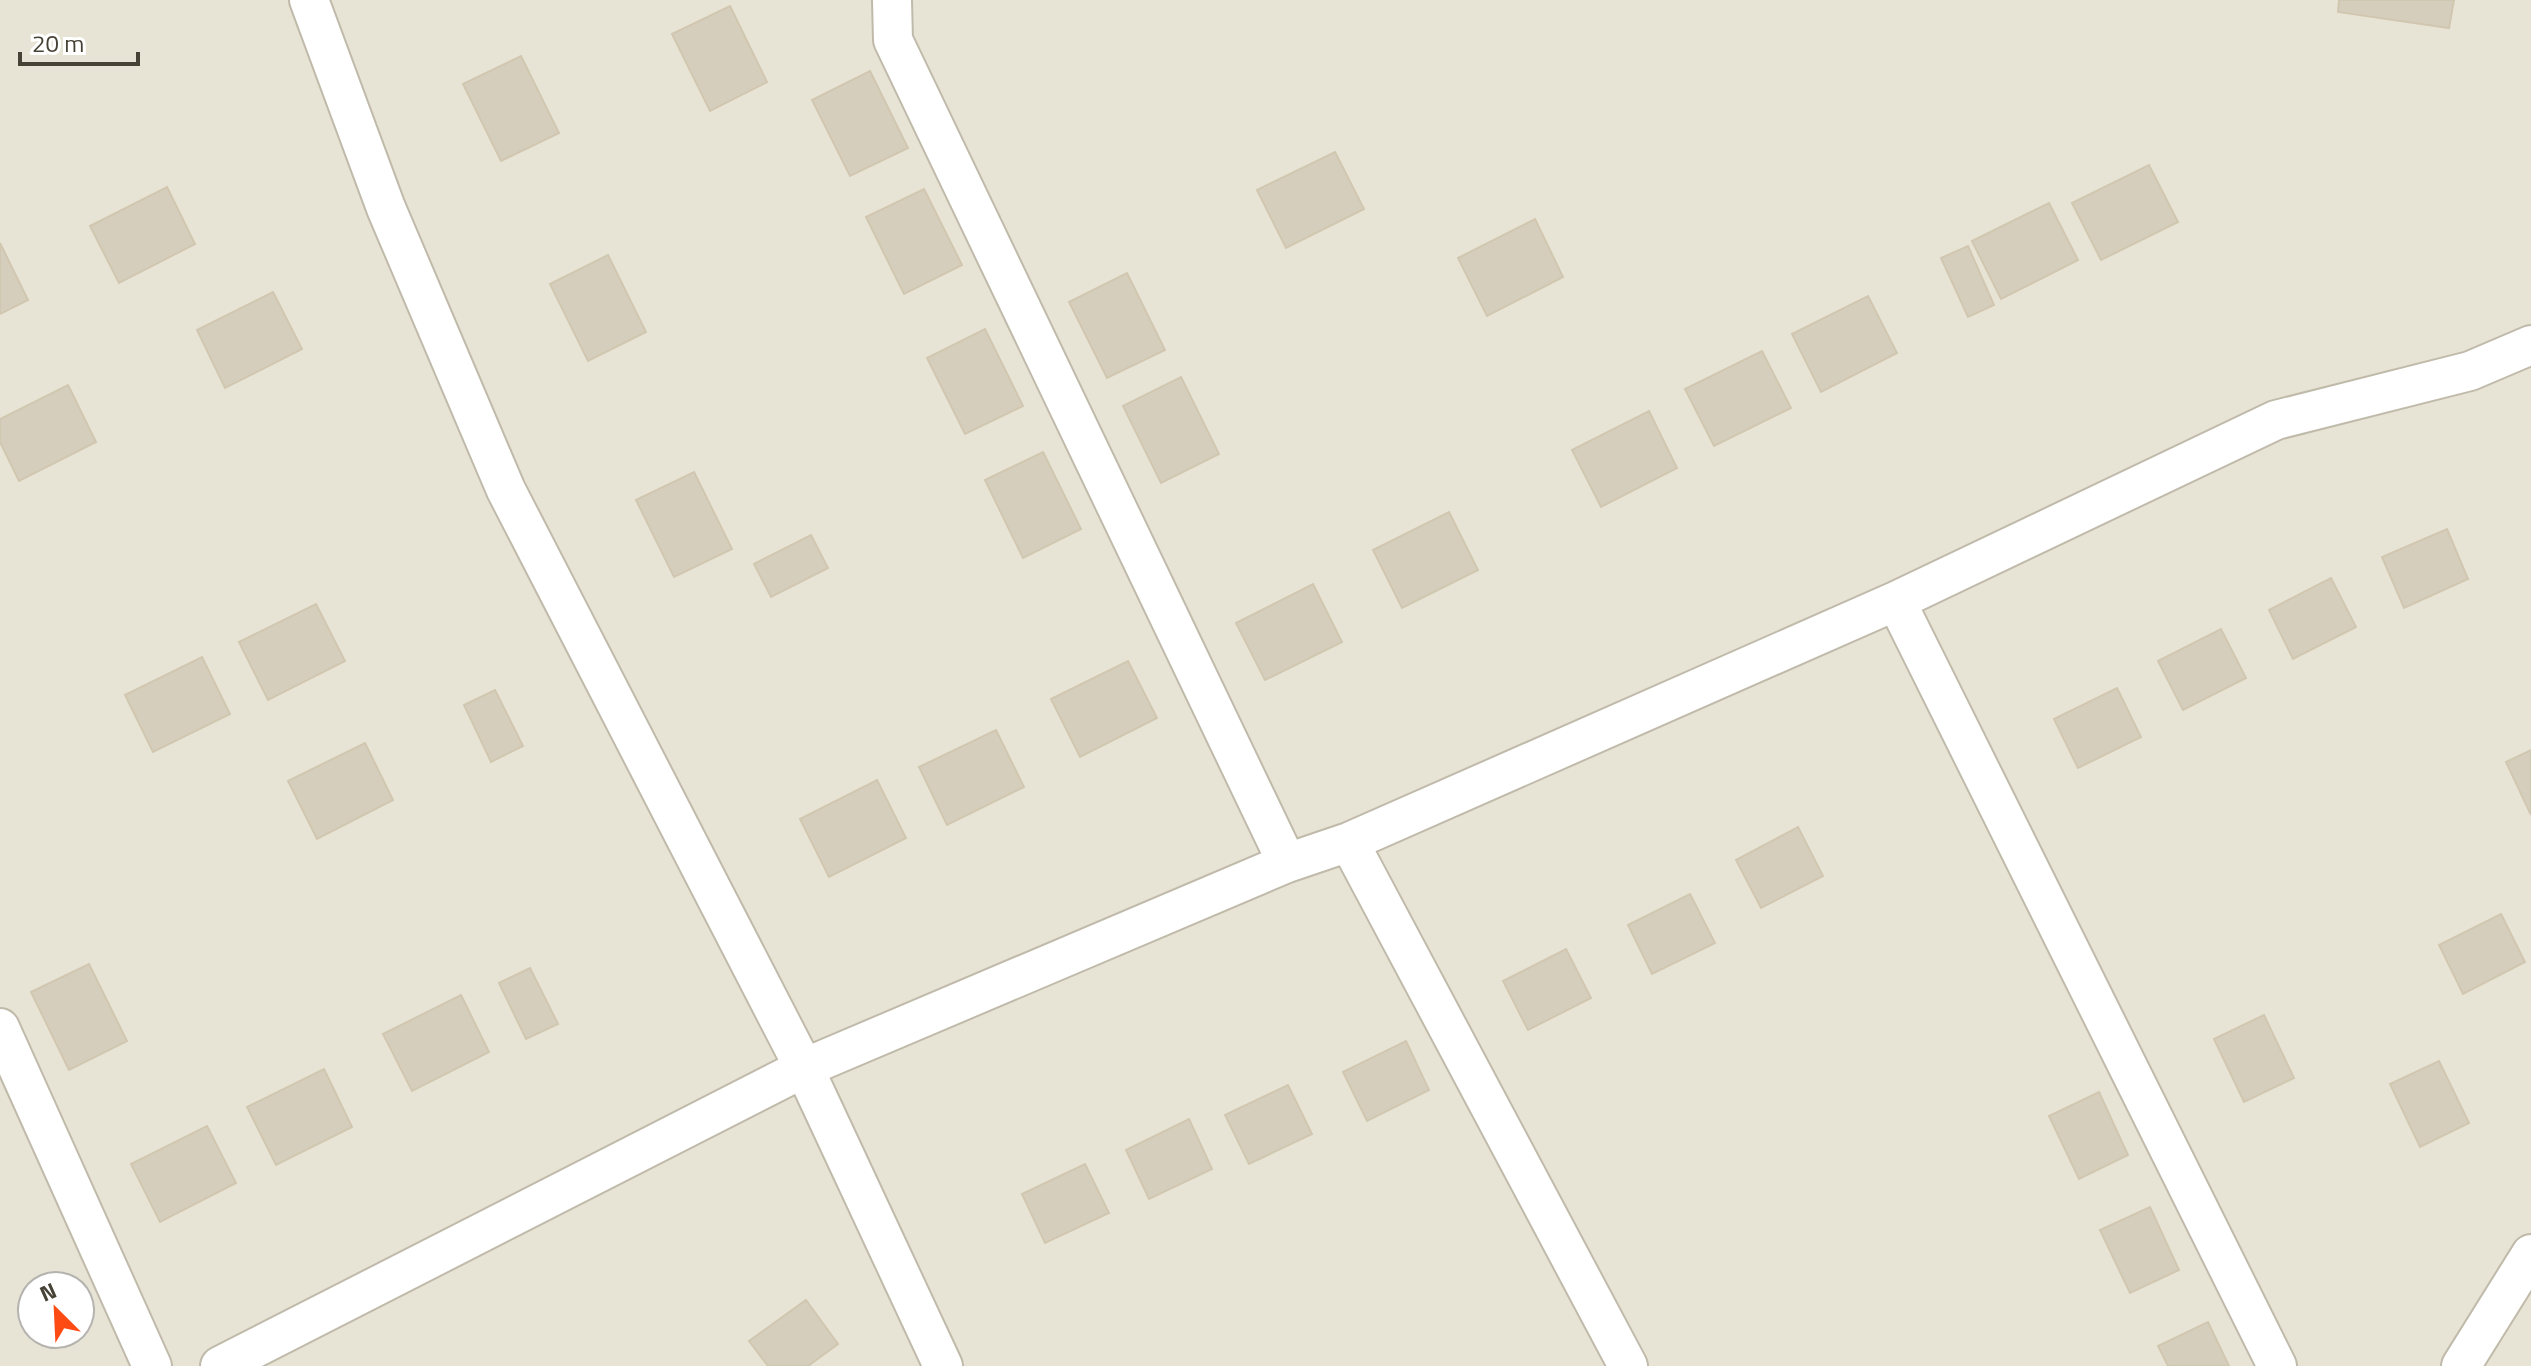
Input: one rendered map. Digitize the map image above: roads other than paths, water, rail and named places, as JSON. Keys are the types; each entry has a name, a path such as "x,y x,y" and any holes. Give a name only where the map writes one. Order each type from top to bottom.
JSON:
{"street":[{"path":"309,0 386,208 506,490 804,1068 943,1366"},
{"path":"892,0 893,40 1287,863"},
{"path":"220,1366 804,1068 1287,863 1349,842 1896,601 2276,420 2470,371 2531,345"},
{"path":"1896,601 2277,1366"},
{"path":"1349,842 1628,1366"},
{"path":"0,1028 152,1366"},
{"path":"2461,1366 2531,1254"}]}
